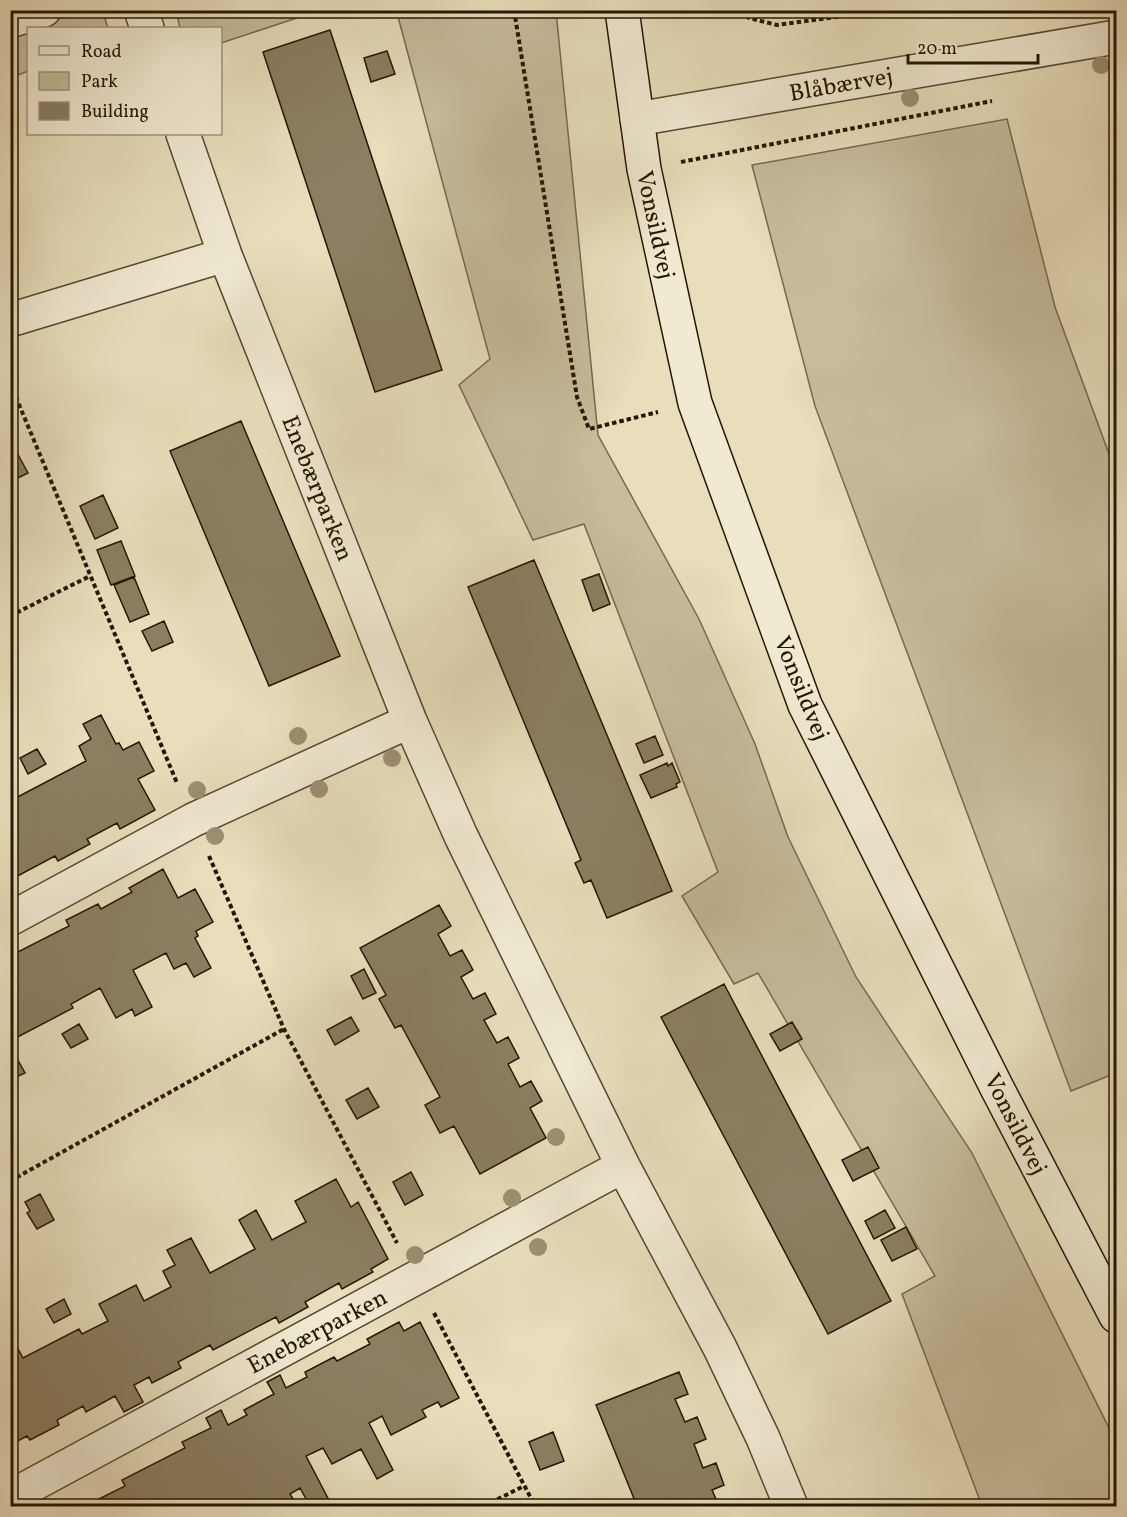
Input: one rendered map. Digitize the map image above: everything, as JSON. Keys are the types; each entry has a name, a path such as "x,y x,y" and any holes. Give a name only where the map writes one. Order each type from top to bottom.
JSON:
{"street":[{"path":"10,21 44,10"},
{"path":"141,10 147,27"},
{"name":"Vonsildvej","path":"622,10 644,169 695,403 805,705 997,1088 1116,1316"},
{"name":"Blåbærvej","path":"637,119 1116,37"},
{"name":"Enebærparken","path":"183,135 225,255 410,721 461,836 623,1166 720,1347 763,1438 791,1506"},
{"path":"10,320 225,255"},
{"path":"10,919 193,820 410,721"},
{"name":"Enebærparken","path":"10,1497 623,1166"}],"path":[{"path":"514,10 577,397 589,429 695,403"},
{"path":"741,10 749,18 777,25 888,10"},
{"path":"644,169 996,101"},
{"path":"10,188 18,186"},
{"path":"10,383 193,820 284,1029 536,1506"},
{"path":"10,616 91,576"},
{"path":"10,1181 284,1029"},
{"path":"484,1506 525,1485"}],"green space":[{"path":"102,10 108,27 32,27 83,11"},
{"path":"176,10 318,11 222,43 222,27 180,27"},
{"path":"378,11 556,11 598,435 699,619 755,744 788,837 856,977 972,1153 1116,1442 1116,1506 982,1506 902,1294 935,1276 758,973 734,984 682,896 718,872 584,524 533,540 459,385 490,359 397,13"},
{"path":"27,29 27,71 11,78 10,35"},
{"path":"1007,119 1055,307 1116,473 1116,1073 1071,1091 815,406 752,165"}],"building":[{"path":"330,30 442,370 375,392 263,52"},
{"path":"387,51 395,74 371,82 364,58"},
{"path":"241,421 340,656 269,686 170,451"},
{"path":"10,440 28,473 10,482"},
{"path":"103,495 118,528 95,539 80,506"},
{"path":"121,541 135,576 111,585 97,550"},
{"path":"534,560 672,891 607,918 591,880 584,883 575,863 581,860 468,587"},
{"path":"599,574 610,604 593,611 582,580"},
{"path":"134,577 149,614 130,622 114,585"},
{"path":"164,621 173,642 152,651 142,631"},
{"path":"101,715 116,744 119,743 123,750 139,742 154,771 138,779 155,810 120,829 117,823 87,839 90,844 58,861 55,856 10,880 10,801 86,761 79,746 91,739 83,724"},
{"path":"655,736 663,755 644,763 636,744"},
{"path":"37,749 46,764 28,774 20,758"},
{"path":"667,763 668,766 672,763 680,782 676,784 677,787 651,798 640,775"},
{"path":"163,869 178,898 195,889 213,922 196,931 198,936 195,938 211,968 194,977 186,963 174,969 166,953 133,970 152,1007 135,1016 132,1009 116,1018 100,988 71,1004 73,1008 10,1041 10,956 69,926 66,920 98,904 101,909 132,892 129,888"},
{"path":"439,905 451,926 438,934 450,956 462,950 473,970 461,977 473,999 485,993 496,1014 484,1020 497,1043 508,1037 519,1058 508,1064 520,1087 531,1081 542,1101 530,1108 546,1138 480,1174 454,1126 440,1133 425,1105 440,1097 401,1025 395,1028 379,999 386,995 360,948"},
{"path":"364,969 376,993 363,999 351,976"},
{"path":"724,984 891,1301 828,1334 661,1017"},
{"path":"351,1017 359,1031 335,1045 327,1030"},
{"path":"792,1022 802,1039 780,1051 770,1034"},
{"path":"79,1024 88,1039 71,1048 62,1034"},
{"path":"10,1046 25,1073 10,1080"},
{"path":"368,1088 379,1107 357,1119 346,1100"},
{"path":"868,1147 879,1168 853,1181 842,1160"},
{"path":"411,1172 423,1195 405,1205 393,1182"},
{"path":"336,1179 351,1207 358,1202 388,1259 371,1269 373,1272 342,1289 339,1283 305,1302 308,1307 279,1323 276,1317 213,1350 210,1345 178,1362 181,1368 152,1383 149,1377 134,1385 143,1402 124,1412 115,1396 86,1412 83,1406 57,1420 59,1425 30,1440 27,1436 10,1445 10,1334 23,1358 79,1329 82,1334 108,1321 99,1304 136,1285 144,1301 171,1287 163,1271 175,1265 167,1250 191,1238 210,1273 255,1249 239,1220 256,1210 272,1240 306,1222 295,1201"},
{"path":"40,1194 54,1220 37,1229 27,1213 30,1211 25,1202"},
{"path":"885,1210 895,1228 874,1239 865,1221"},
{"path":"906,1227 917,1249 892,1261 881,1240"},
{"path":"64,1299 71,1314 54,1323 46,1309"},
{"path":"399,1322 404,1331 420,1322 459,1398 441,1407 438,1402 422,1410 426,1417 391,1435 382,1416 369,1423 393,1470 377,1479 361,1449 332,1464 323,1448 306,1456 332,1506 310,1506 300,1488 290,1494 293,1499 279,1506 230,1506 229,1504 223,1506 74,1506 88,1499 91,1503 125,1486 122,1480 185,1448 182,1442 211,1428 206,1418 221,1410 228,1425 247,1415 244,1410 274,1394 267,1382 280,1375 286,1388 307,1377 305,1372 334,1357 337,1361 370,1344 367,1339"},
{"path":"679,1372 688,1394 675,1399 685,1422 697,1417 706,1439 694,1444 703,1468 716,1463 724,1485 712,1490 719,1506 637,1506 596,1405"},
{"path":"553,1432 564,1461 540,1470 529,1442"}]}
